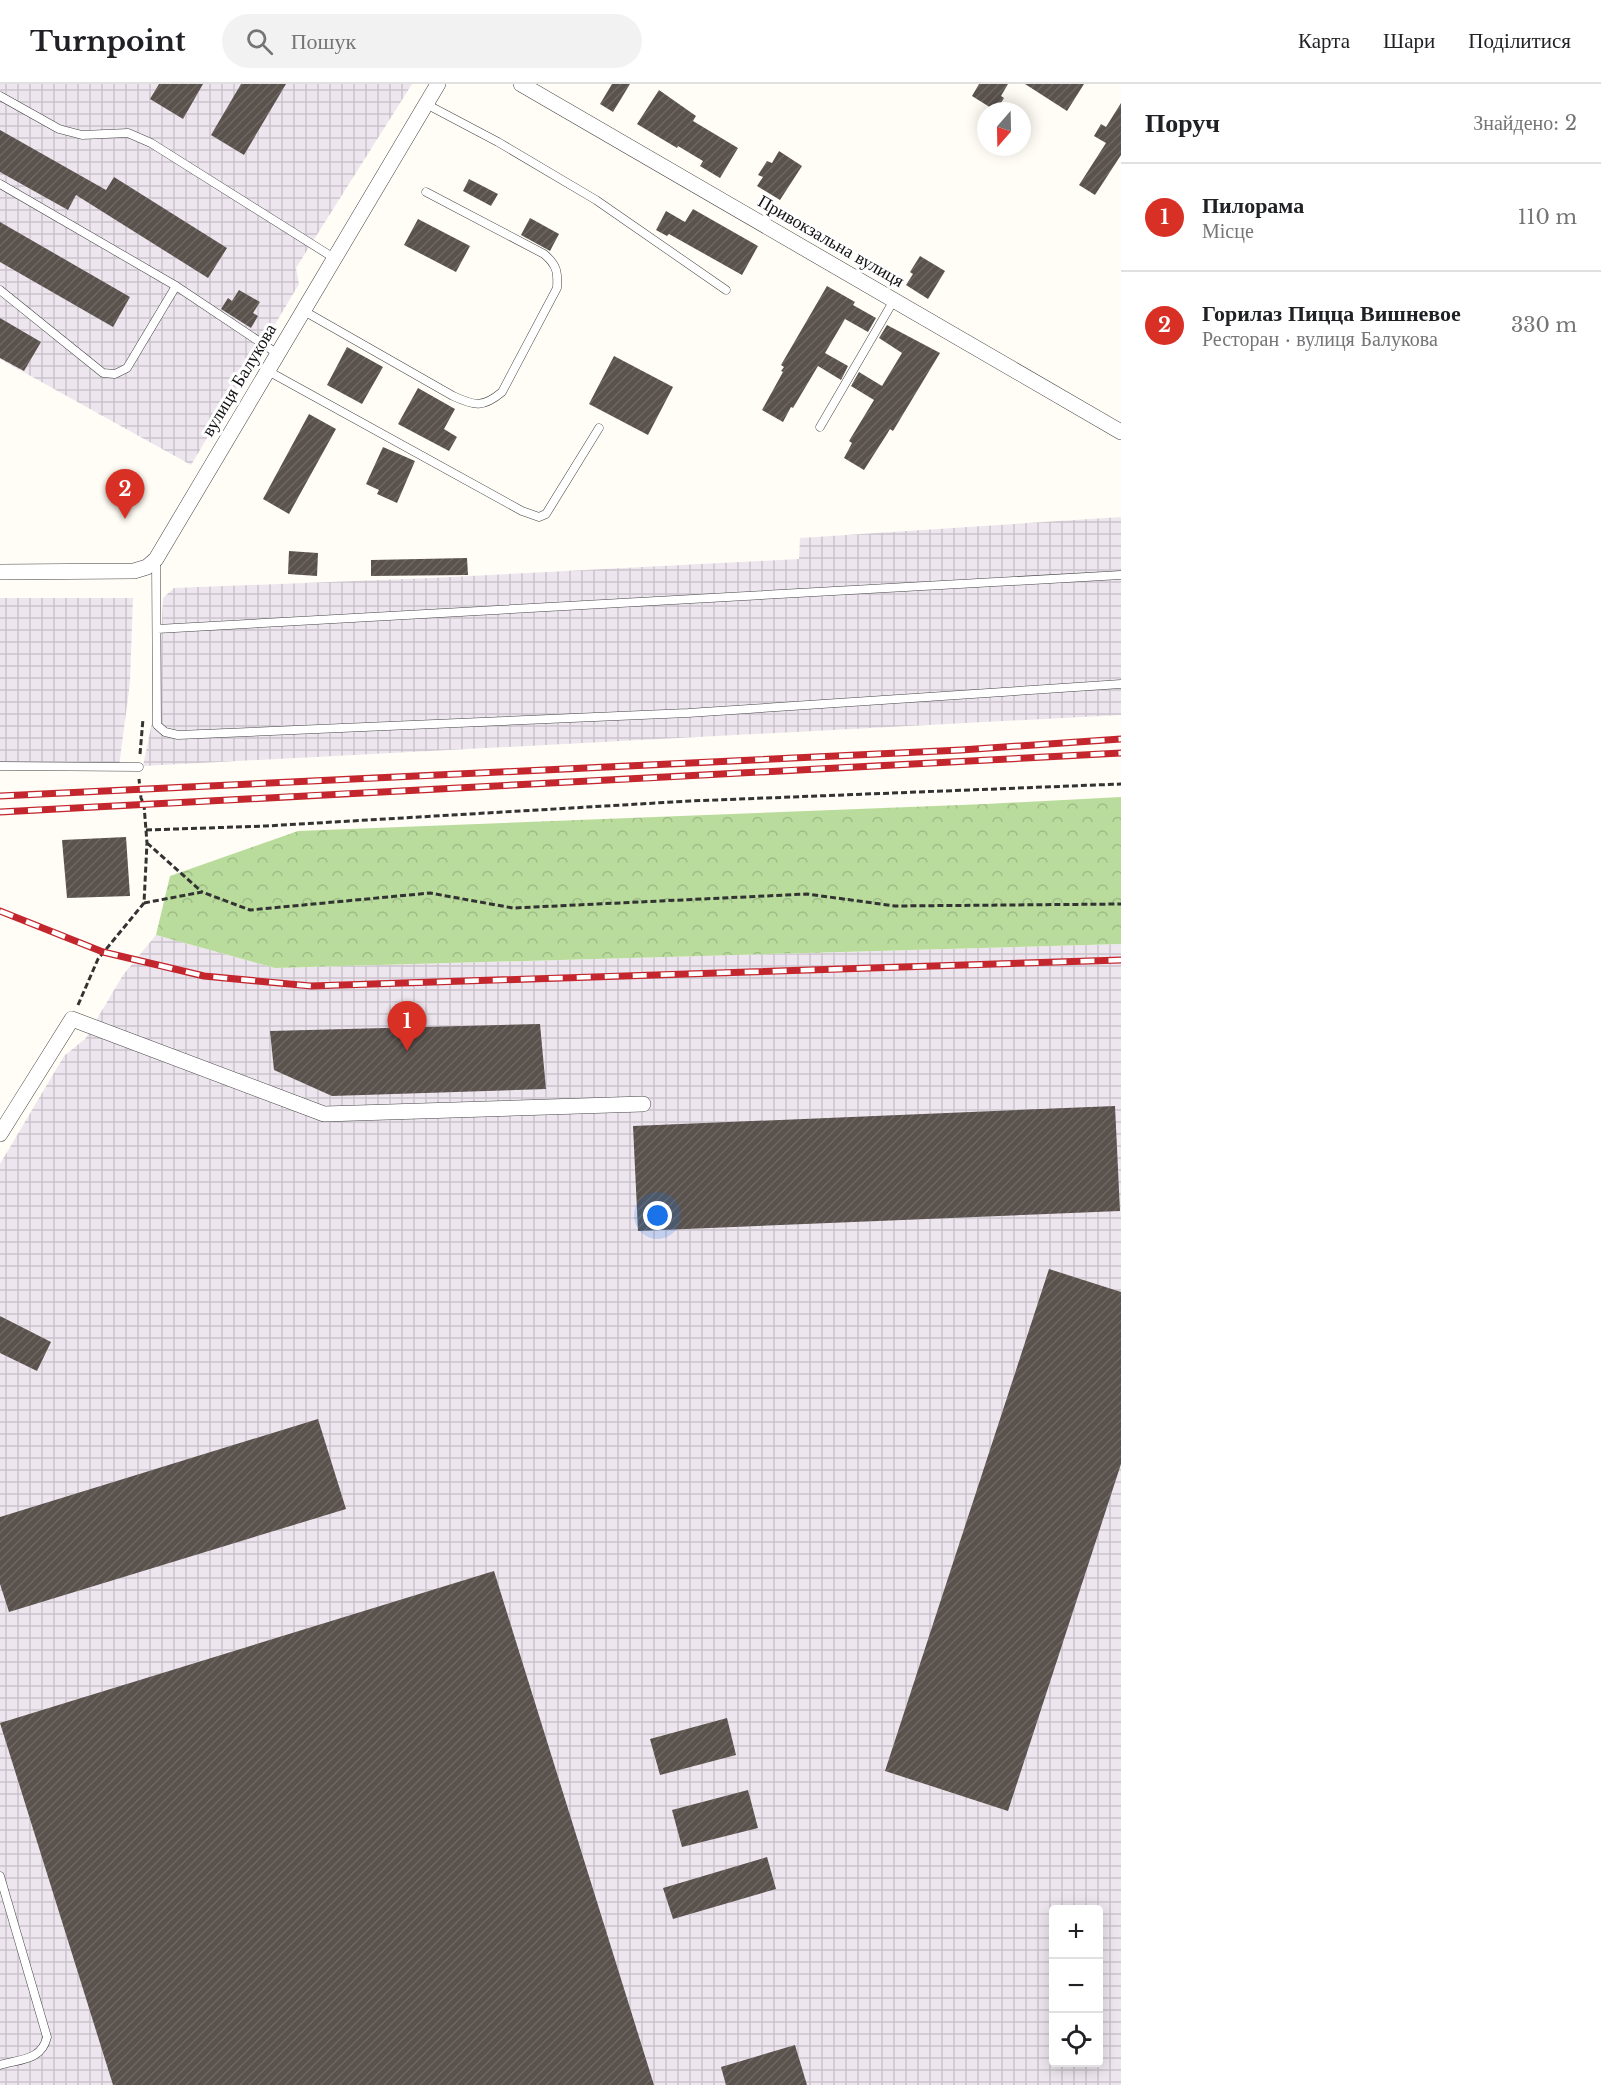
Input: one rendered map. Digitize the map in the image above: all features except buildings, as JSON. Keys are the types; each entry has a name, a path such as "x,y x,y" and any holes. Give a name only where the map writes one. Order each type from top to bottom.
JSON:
{"street":[{"name":"вулиця Балукова","path":"156,559 438,84"},
{"name":"Привокзальна вулиця","path":"521,84 1121,432"},
{"path":"0,572 134,572 147,567 156,559"},
{"path":"0,1134 72,1019 324,1114 643,1104"}],"lane":[{"path":"0,96 59,129 82,135 128,133 151,143 334,258"},
{"path":"426,104 498,142 596,200 726,290"},
{"path":"0,184 176,286 278,354"},
{"path":"304,310 453,396 471,404 488,404 502,392 557,288 558,274 555,263 544,254 426,192"},
{"path":"0,290 103,373 115,374 127,368 176,286"},
{"path":"820,427 894,300"},
{"path":"268,371 522,512 539,517 546,514 599,428"},
{"path":"156,559 157,725 165,732 178,735 688,713 1121,684"},
{"path":"157,629 1121,575"},
{"path":"0,766 139,767"},
{"path":"0,1876 47,2037 44,2048 37,2055 0,2065"}],"path":[{"path":"72,1019 98,958 144,903 147,843 139,767 143,710"},
{"path":"146,830 278,825 690,801 1121,784"},
{"path":"147,843 202,892 250,910 430,893 513,908 807,894 895,906 1121,904"},
{"path":"144,903 202,892"}],"shaded area":[{"path":"0,84 412,84 296,268 299,284 191,465 0,359"},
{"path":"1121,517 1121,715 143,766 159,688 163,598 174,588 431,578 799,559 800,538"},
{"path":"0,598 133,598 130,682 119,767 0,764"},
{"path":"156,935 275,968 1121,944 1121,2085 0,2085 0,1164 64,1056 85,1039 123,975"}],"green space":[{"path":"1121,797 1121,944 275,968 156,935 170,876 298,831"}],"railway":[{"path":"0,796 961,750 1121,739"},
{"path":"0,812 1121,753"},
{"path":"0,911 103,952 204,976 311,986 1121,960"}],"place":[{"name":"Горилаз Пицца Вишневое","path":"125,519"},
{"name":"Пилорама","path":"407,1051"}]}
